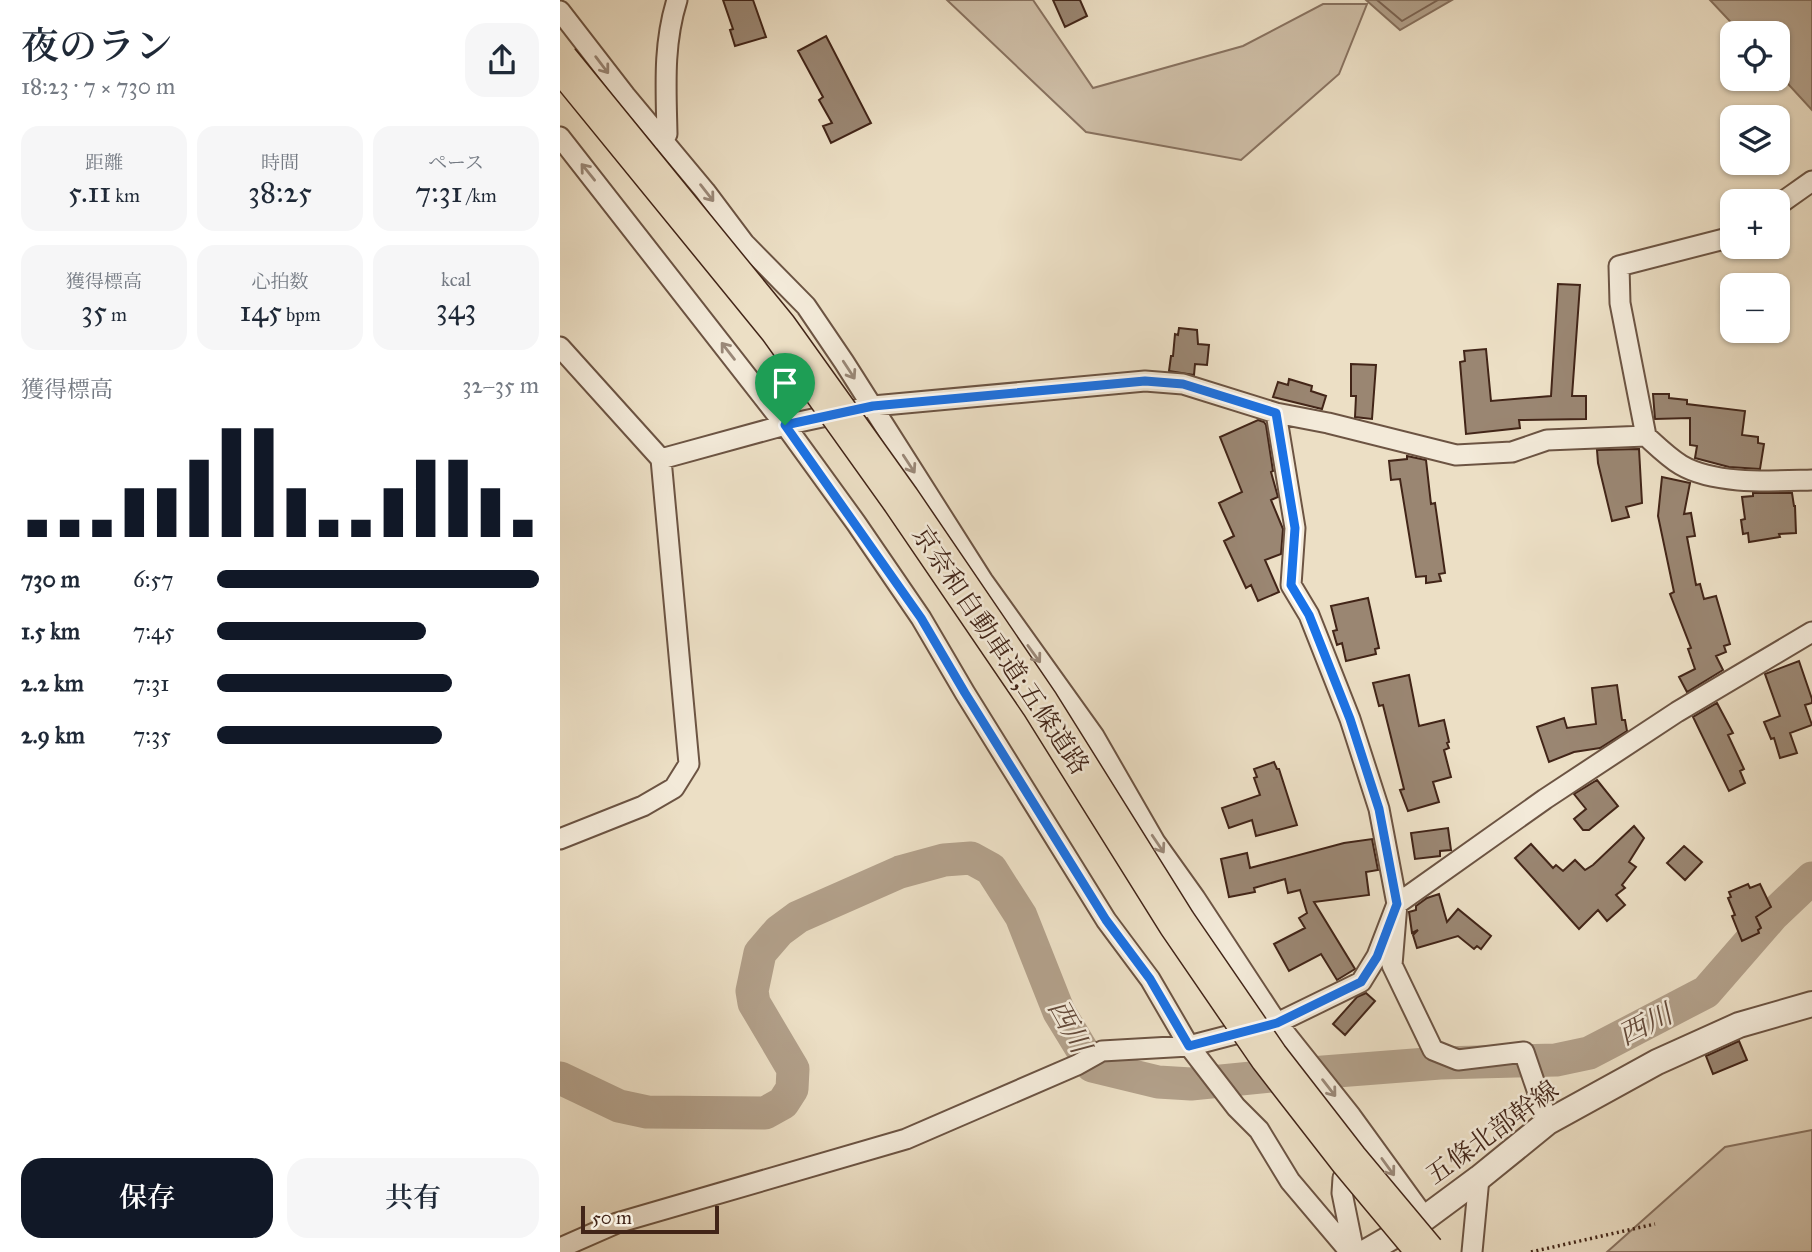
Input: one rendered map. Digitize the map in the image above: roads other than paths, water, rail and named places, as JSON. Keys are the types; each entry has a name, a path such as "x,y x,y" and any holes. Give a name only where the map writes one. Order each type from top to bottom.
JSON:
{"highway":[{"name":"京奈和自動車道;五條道路","path":"560,61 778,328 901,500 1040,704 1177,923 1262,1045 1349,1160 1426,1235"}],"street":[{"path":"663,141 667,134 668,29 677,0"},
{"path":"560,11 744,243 806,306 873,406 983,581 1094,736 1155,842 1277,1023 1370,1142 1426,1235"},
{"path":"560,138 785,425 921,618 1106,920 1150,979 1189,1046 1236,1107 1259,1130 1290,1181 1352,1252"},
{"path":"1790,197 1812,181"},
{"path":"1720,240 1619,266 1620,303 1646,436 1682,465 1717,477 1765,481 1812,480"},
{"path":"560,347 661,459 689,764 674,788 643,806 560,839"},
{"path":"661,459 785,425 873,406 1145,381 1183,384 1276,413 1456,455 1512,453 1547,440 1646,436"},
{"path":"1276,413 1295,528 1291,585 1309,615 1350,719 1379,809 1397,904 1392,965 1433,1050 1458,1060 1524,1052 1548,1122"},
{"path":"560,1248 617,1223 906,1139 1077,1065 1102,1051 1189,1046 1277,1023 1361,982 1377,957 1397,904 1545,799 1677,712 1812,632"},
{"name":"五條北部幹線","path":"1366,1252 1426,1235 1479,1178 1548,1122 1657,1062 1739,1025 1812,1004"},
{"path":"1352,1252 1342,1193 1343,1178 1370,1142"},
{"path":"1472,1252 1479,1178"}],"water":[{"path":"1366,0 1452,0 1400,30"},
{"path":"1710,0 1812,0 1812,110 1790,86 1790,21 1730,21"}],"waterway":[{"name":"西川","path":"560,1078 619,1106 647,1112 765,1113 783,1103 792,1089 793,1069 754,1003 752,991 760,953 779,931 798,917 900,872 944,860 971,858 991,869 1021,916 1059,1012 1092,1066 1158,1082 1191,1084 1440,1063 1556,1060 1589,1053 1706,992 1773,915 1812,878"}]}
